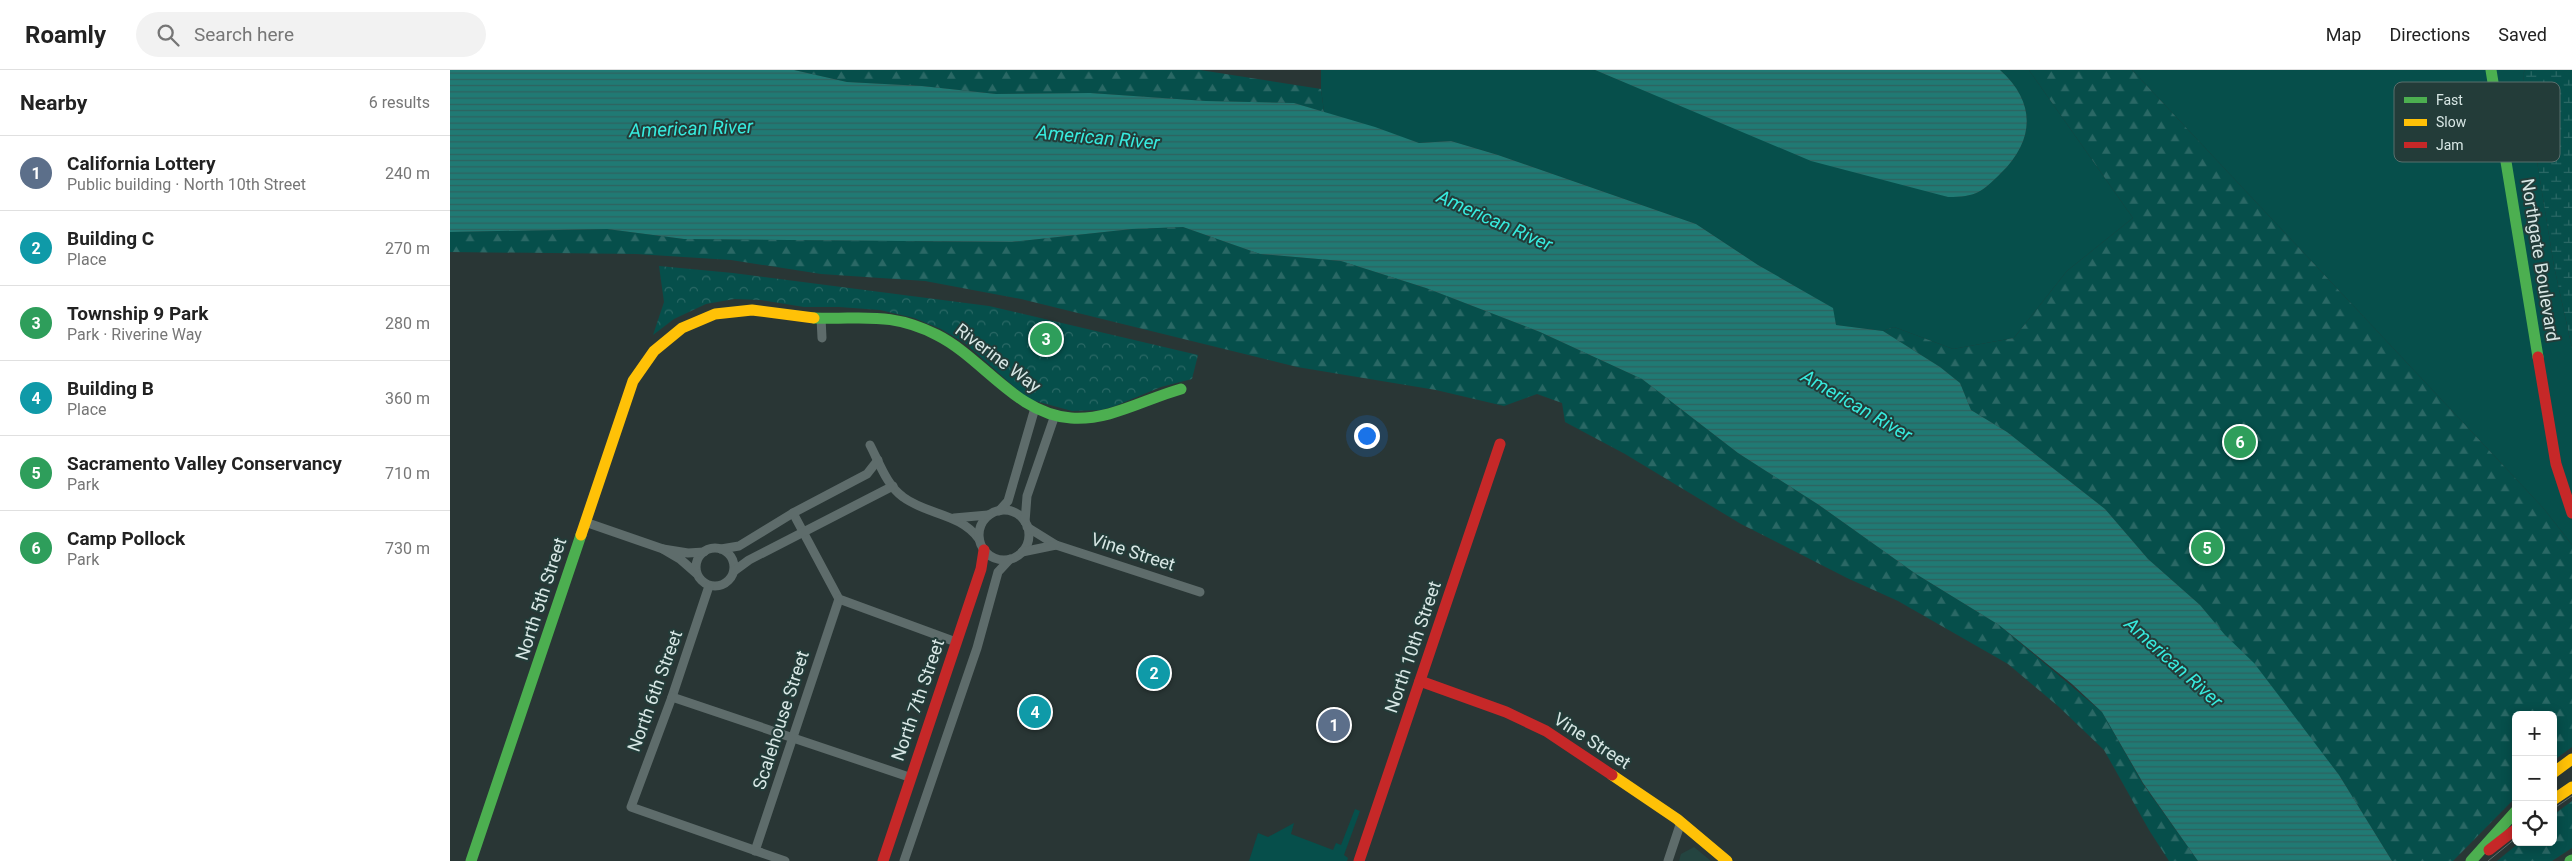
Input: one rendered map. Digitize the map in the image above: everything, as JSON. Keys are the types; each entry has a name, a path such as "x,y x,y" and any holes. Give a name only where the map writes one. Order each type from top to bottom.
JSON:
{"main road":[{"name":"Northgate Boulevard","path":"2506,162 2556,464 2572,513"},
{"name":"Riverine Way","path":"653,352 677,331 716,314 754,310 821,318 878,317 899,320 928,330 958,347 1011,393 1035,408 1055,415 1085,418 1106,415 1160,393 1181,389"},
{"name":"North 5th Street","path":"471,861 633,381 653,352"},
{"name":"North 10th Street","path":"1359,861 1500,444"},
{"name":"North 7th Street","path":"883,861 909,777 982,569 984,550"},
{"name":"Vine Street","path":"1420,681 1506,712 1546,731 1681,822 1727,861"},
{"path":"2557,771 2572,758"},
{"path":"2557,797 2572,787"},
{"path":"2473,861 2512,816"},
{"path":"2473,861 2512,832"}],"street":[{"path":"821,318 822,338"},
{"path":"999,511 1008,501 1014,472 1035,408"},
{"path":"904,861 977,648 998,572 1010,559 1022,552 1028,541 1026,524 1027,496 1055,415"},
{"path":"870,446 901,497 916,505 954,518 974,532 984,550 1000,560 1010,559"},
{"path":"663,550 688,553 739,546 793,513 867,474 878,460"},
{"path":"734,571 749,560 804,534 893,486"},
{"path":"954,518 988,515 999,511 1014,512 1026,524"},
{"path":"793,513 838,599 956,642"},
{"path":"979,539 980,526 988,515"},
{"path":"585,522 663,550 680,559 696,573 703,583 709,586 722,586 732,577 734,571 730,556 721,549"},
{"name":"Vine Street","path":"1026,524 1056,545 1200,592"},
{"name":"Vine Street","path":"1022,552 1056,545"},
{"path":"696,573 696,561 704,552"},
{"name":"North 6th Street","path":"709,586 672,697 631,807 755,851"},
{"name":"Scalehouse Street","path":"755,851 838,599"},
{"path":"672,697 909,777"},
{"path":"1668,861 1681,822"},
{"path":"755,851 785,861"}],"shaded area":[{"path":"1694,847 1711,861 1679,861 1681,854"}],"green space":[{"path":"794,70 1200,70 1321,89 1324,112 1294,103 1206,101 1090,93 996,94 922,86 847,82"},
{"path":"1321,70 1595,70 1720,122 1948,197 1965,196 1978,192 2001,173 2012,160 2025,134 2027,121 2020,95 2012,82 2000,70 2029,70 2133,218 2067,271 2014,338 1953,349 1894,327 1883,331 1836,325 1832,308 1758,265 1696,224 1498,155 1451,141 1419,143 1324,112"},
{"path":"2029,70 2132,70 2544,509 2572,545 2572,747 2557,758 2557,711 2512,711 2512,801 2453,861 2392,861 2339,775 2200,605 2148,559 2105,509 2007,432 1971,410 1960,383 1940,367 1883,331 1894,327 1953,349 2014,338 2067,271 2133,218"},
{"path":"2132,70 2525,70 2523,75 2524,82 2394,82 2394,162 2537,162 2554,266 2572,348 2572,545 2544,509"},
{"path":"2525,70 2572,70 2572,348 2554,266 2537,162 2560,162 2560,82 2524,82 2523,75"},
{"path":"1183,227 1260,254 1341,261 1426,288 1540,332 1642,379 1738,453 1819,505 1916,574 1999,625 2102,712 2143,784 2198,861 2169,861 2149,830 2104,750 2059,707 2008,664 1898,601 1847,578 1741,524 1625,454 1565,422 1562,403 1537,394 1504,406 1436,390 1297,367 1021,299 925,281 821,274 731,260 636,254 450,252 450,232 607,229 684,239 1012,242 1132,229"},
{"path":"659,266 733,273 989,306 1198,355 1192,379 1161,387 1101,410 1072,411 1028,399 966,344 941,329 914,318 880,310 804,307 761,300 734,299 706,304 674,319 653,335 664,302"},
{"path":"2572,801 2572,848 2552,861 2497,861 2515,846 2557,846 2557,812"},
{"path":"1355,809 1360,811 1344,855 1348,858 1347,861 1249,861 1258,833 1268,837 1294,823 1291,834 1333,850 1336,843 1341,845"}],"water":[{"name":"American River","path":"450,70 794,70 847,82 922,86 996,94 1090,93 1206,101 1294,103 1375,127 1419,143 1451,141 1498,155 1696,224 1758,265 1833,308 1836,325 1883,331 1940,367 1960,383 1971,410 2007,432 2105,509 2148,559 2200,605 2225,635 2254,663 2339,775 2392,861 2198,861 2143,783 2102,712 2072,684 1999,625 1916,574 1819,505 1738,453 1642,379 1540,332 1426,288 1341,261 1260,254 1183,227 1132,229 1012,242 684,239 607,229 450,232"},
{"path":"1595,70 2000,70 2012,82 2020,95 2027,121 2020,147 2012,160 1989,185 1972,194 1948,197 1811,161"}],"tram line":[{"path":"2557,806 2572,796"},
{"path":"2488,861 2512,841"}],"traffic: fast":[{"path":"2491,70 2493,82"},
{"path":"2506,162 2538,357"},
{"path":"814,318 876,318 905,322 920,327 954,345 1001,384 1033,407 1051,414 1071,418 1085,418 1113,413 1181,389"},
{"path":"471,861 581,535"},
{"path":"2471,861 2512,815"}],"traffic: slow":[{"path":"581,535 633,381 654,351 682,328 715,314 752,310 814,318"},
{"path":"2557,770 2572,759"},
{"path":"1612,775 1677,819 1727,861"},
{"path":"2557,797 2572,787"}],"traffic: jam":[{"path":"2538,357 2556,464 2572,513"},
{"path":"1359,861 1500,444"},
{"path":"883,861 981,569 984,550"},
{"path":"1420,681 1506,712 1546,731 1612,775"},
{"path":"2489,850 2512,832"}],"place":[{"name":"Township 9 Park","path":"1046,339"},
{"name":"Camp Pollock","path":"2240,442"},
{"name":"Sacramento Valley Conservancy","path":"2207,548"},
{"name":"Building C","path":"1154,673"},
{"name":"Building B","path":"1035,712"},
{"name":"California Lottery","path":"1334,725"}]}
